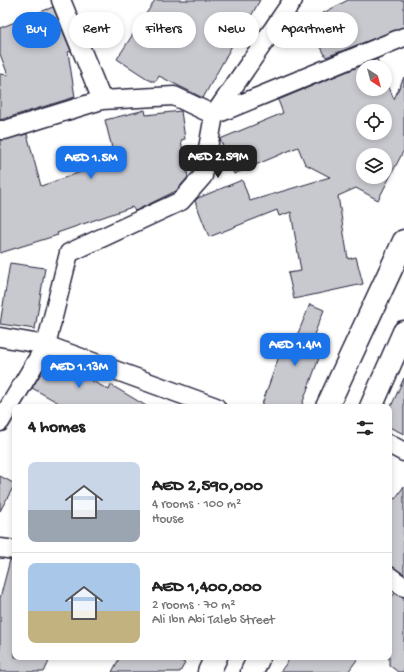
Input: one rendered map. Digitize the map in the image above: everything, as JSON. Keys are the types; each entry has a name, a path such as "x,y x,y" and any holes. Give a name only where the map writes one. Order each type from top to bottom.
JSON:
{"main road":[{"path":"328,404 404,241"},
{"path":"373,404 396,367 404,332"},
{"path":"209,672 215,660"},
{"path":"252,672 258,660"}],"street":[{"path":"61,0 102,100"},
{"path":"0,422 46,344 69,253 181,201 203,176 214,115 293,0"},
{"path":"0,130 102,100 174,96 214,115 404,36"},
{"path":"0,337 46,344 208,404"},
{"path":"392,446 404,452"},
{"path":"0,548 12,550"},
{"path":"392,578 404,588"}],"building":[{"path":"155,0 260,0 253,12 204,12 204,48 231,48 203,98 159,76 156,81 151,81 117,59 132,36 132,48 196,48 196,12 147,12"},
{"path":"348,0 404,0 404,27 358,45 358,12 325,12"},
{"path":"53,7 55,12 40,12"},
{"path":"12,23 12,48 61,48 61,27 71,51 68,52 75,97 0,120 0,74 8,75 0,54 0,28"},
{"path":"322,48 349,48 326,57"},
{"path":"356,68 356,96 392,96 392,94 394,99 404,77 404,150 392,173 392,148 356,148 356,184 386,184 378,200 356,188 338,196 348,259 356,257 363,284 294,299 288,273 301,271 291,212 279,216 277,210 209,237 195,201 198,198 242,180 250,201 330,177 305,164 298,147 234,174 220,139 283,113 278,100"},
{"path":"145,110 146,115 181,111 185,139 181,140 188,177 176,191 135,211 132,207 57,233 58,235 0,253 0,140 27,134 41,186 115,160 105,120"},
{"path":"10,263 45,268 35,329 0,324"},
{"path":"310,304 324,310 306,354 319,358 302,404 262,404 283,345 292,348"},
{"path":"50,358 109,390 111,385 143,404 61,404 32,388"},
{"path":"404,378 404,434 392,428 392,404"},
{"path":"0,476 12,482 12,489 0,511"},
{"path":"404,486 404,574 392,568 392,497 395,499"},
{"path":"10,560 12,560 12,660 50,660 44,672 0,672 0,598"},
{"path":"395,593 404,597 404,672 398,672 389,665 389,660 392,660 392,597"},
{"path":"118,660 180,660 185,663 180,672 112,672"},
{"path":"289,660 357,660 348,672 280,672"}]}
